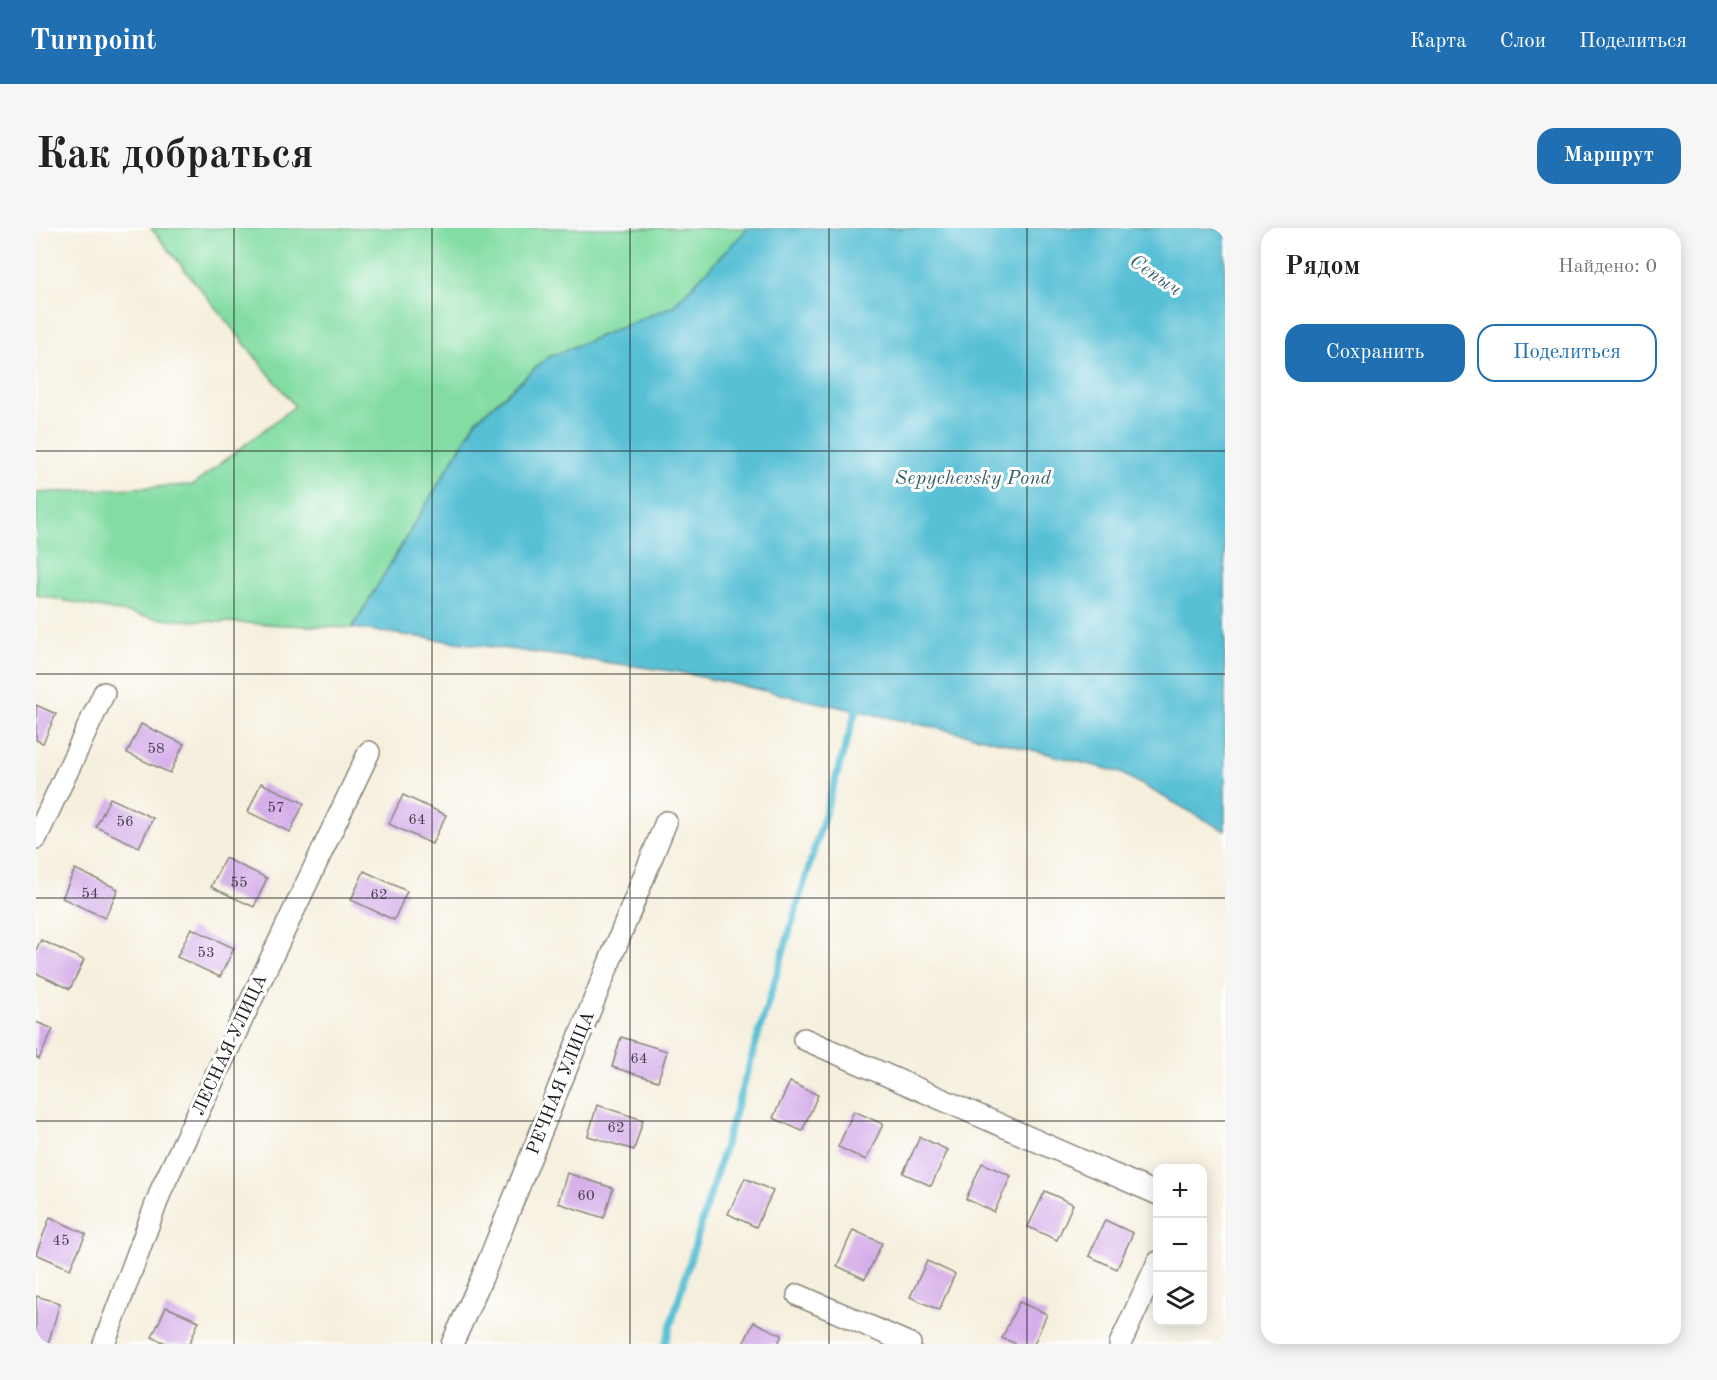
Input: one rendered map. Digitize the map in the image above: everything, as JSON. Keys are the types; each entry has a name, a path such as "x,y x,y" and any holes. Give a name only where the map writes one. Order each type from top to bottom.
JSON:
{"street":[{"path":"36,838 104,693"},
{"name":"ЛЕСНАЯ УЛИЦА","path":"104,1344 162,1188 369,752"},
{"name":"РЕЧНАЯ УЛИЦА","path":"452,1344 486,1269 666,822"},
{"path":"804,1039 1153,1192"},
{"path":"1120,1344 1153,1272"},
{"path":"798,1295 910,1344"}],"green space":[{"path":"151,228 748,228 673,306 547,358 477,419 352,628 158,619 36,595 36,493 193,485 295,406"}],"water":[{"name":"Sepychevsky Pond","path":"748,228 1225,228 1225,831 1119,772 1001,742 678,672 352,628 477,420 547,358 673,306"}],"building":[{"path":"36,705 56,714 43,743 36,740"},
{"path":"141,724 184,744 170,773 127,753"},
{"path":"261,783 304,803 290,832 248,812"},
{"path":"403,795 446,815 432,844 389,824"},
{"path":"110,798 153,818 139,847 96,827"},
{"path":"225,858 267,878 254,907 211,887"},
{"path":"75,869 118,889 105,918 62,898"},
{"path":"364,871 407,891 394,920 351,900"},
{"path":"191,928 234,948 220,977 177,957"},
{"path":"41,940 84,960 70,989 36,973 36,950"},
{"path":"36,1022 53,1029 39,1059 36,1057"},
{"path":"621,1037 667,1051 658,1081 612,1067"},
{"path":"790,1082 818,1095 802,1131 773,1118"},
{"path":"597,1105 643,1120 634,1150 588,1136"},
{"path":"854,1111 883,1124 866,1160 838,1147"},
{"path":"920,1137 948,1150 931,1186 903,1173"},
{"path":"982,1163 1011,1176 994,1212 966,1199"},
{"path":"567,1173 613,1188 604,1218 558,1203"},
{"path":"745,1178 773,1191 756,1227 728,1214"},
{"path":"1045,1191 1073,1204 1057,1240 1028,1227"},
{"path":"50,1217 86,1234 70,1269 36,1254"},
{"path":"1105,1220 1133,1233 1117,1269 1089,1256"},
{"path":"853,1230 882,1243 865,1279 837,1266"},
{"path":"927,1261 955,1274 939,1310 910,1297"},
{"path":"36,1296 60,1303 48,1344 36,1341"},
{"path":"1019,1302 1047,1314 1034,1344 1016,1344 1002,1338"},
{"path":"166,1307 199,1321 189,1344 168,1344 152,1337"},
{"path":"754,1322 782,1335 778,1344 743,1344"}],"waterway":[{"path":"665,1344 856,711"}],"water label":[{"name":"Сепыч","path":"1155,276"}]}
